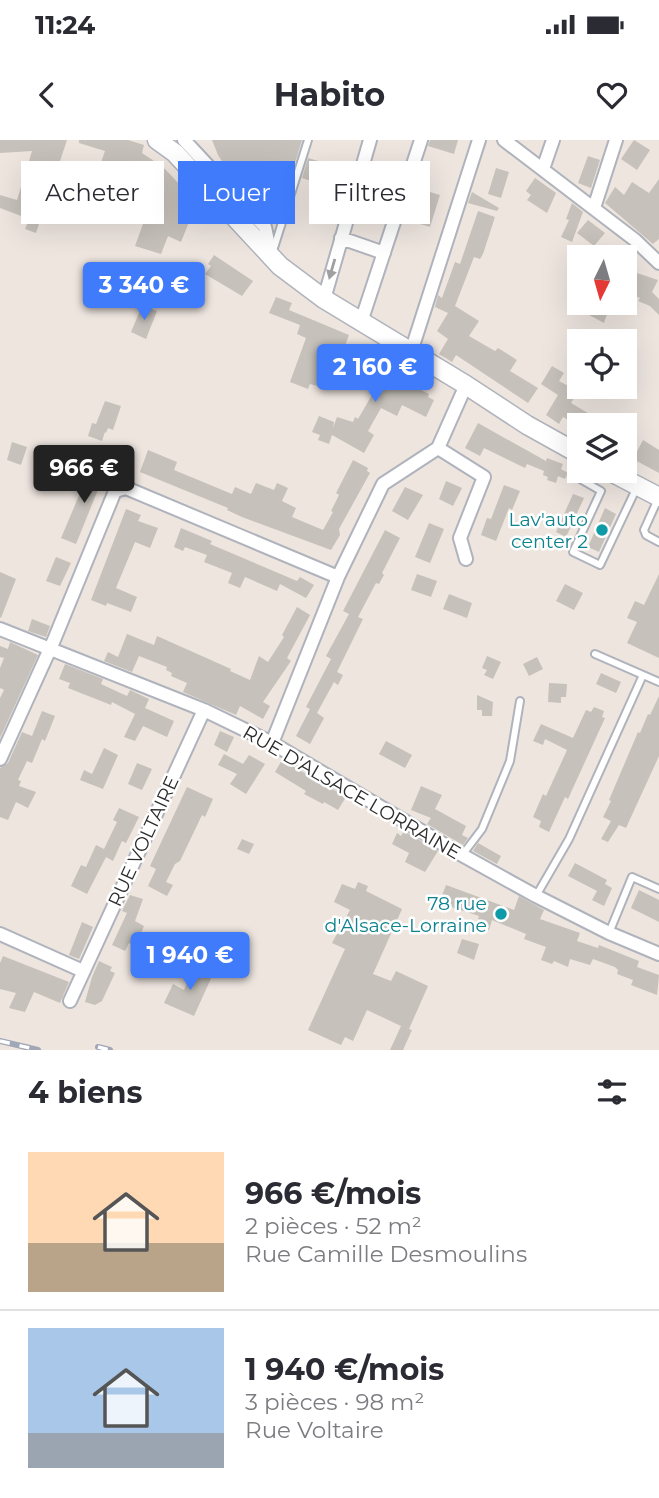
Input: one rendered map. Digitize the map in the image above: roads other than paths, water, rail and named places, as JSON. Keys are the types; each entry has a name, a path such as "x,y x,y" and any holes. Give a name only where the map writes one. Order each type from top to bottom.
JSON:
{"main road":[{"path":"157,140 176,144 281,267 324,299 567,448"},
{"path":"632,483 659,498"}],"street":[{"path":"324,299 370,140"},
{"path":"361,322 421,140"},
{"path":"411,352 479,140"},
{"path":"504,140 635,240 659,263"},
{"path":"543,169 553,140"},
{"path":"594,208 616,140"},
{"path":"341,238 384,253"},
{"path":"272,743 338,577 383,484 438,448 466,385"},
{"path":"438,448 484,477 460,538 466,559"},
{"path":"0,759 50,648 115,491 126,488 338,577"},
{"name":"RUE D'ALSACE LORRAINE","path":"0,629 204,710 272,743 537,896 609,933 659,954"},
{"name":"RUE VOLTAIRE","path":"70,1002 204,710"},
{"path":"0,934 83,971"}],"lane":[{"path":"271,257 308,140"},
{"path":"587,483 601,491 573,552 600,565 638,486"},
{"path":"659,498 644,530 646,535 659,542"},
{"path":"595,654 659,682"},
{"path":"537,896 569,839 643,675"},
{"path":"462,855 482,829 510,761 520,701"},
{"path":"609,933 632,877 659,889"}],"railway":[{"path":"0,1041 38,1050"},
{"path":"98,1047 110,1050"}],"place":[{"name":"Lav'auto center 2","path":"602,530"},
{"name":"78 rue d'Alsace-Lorraine","path":"501,914"}]}
